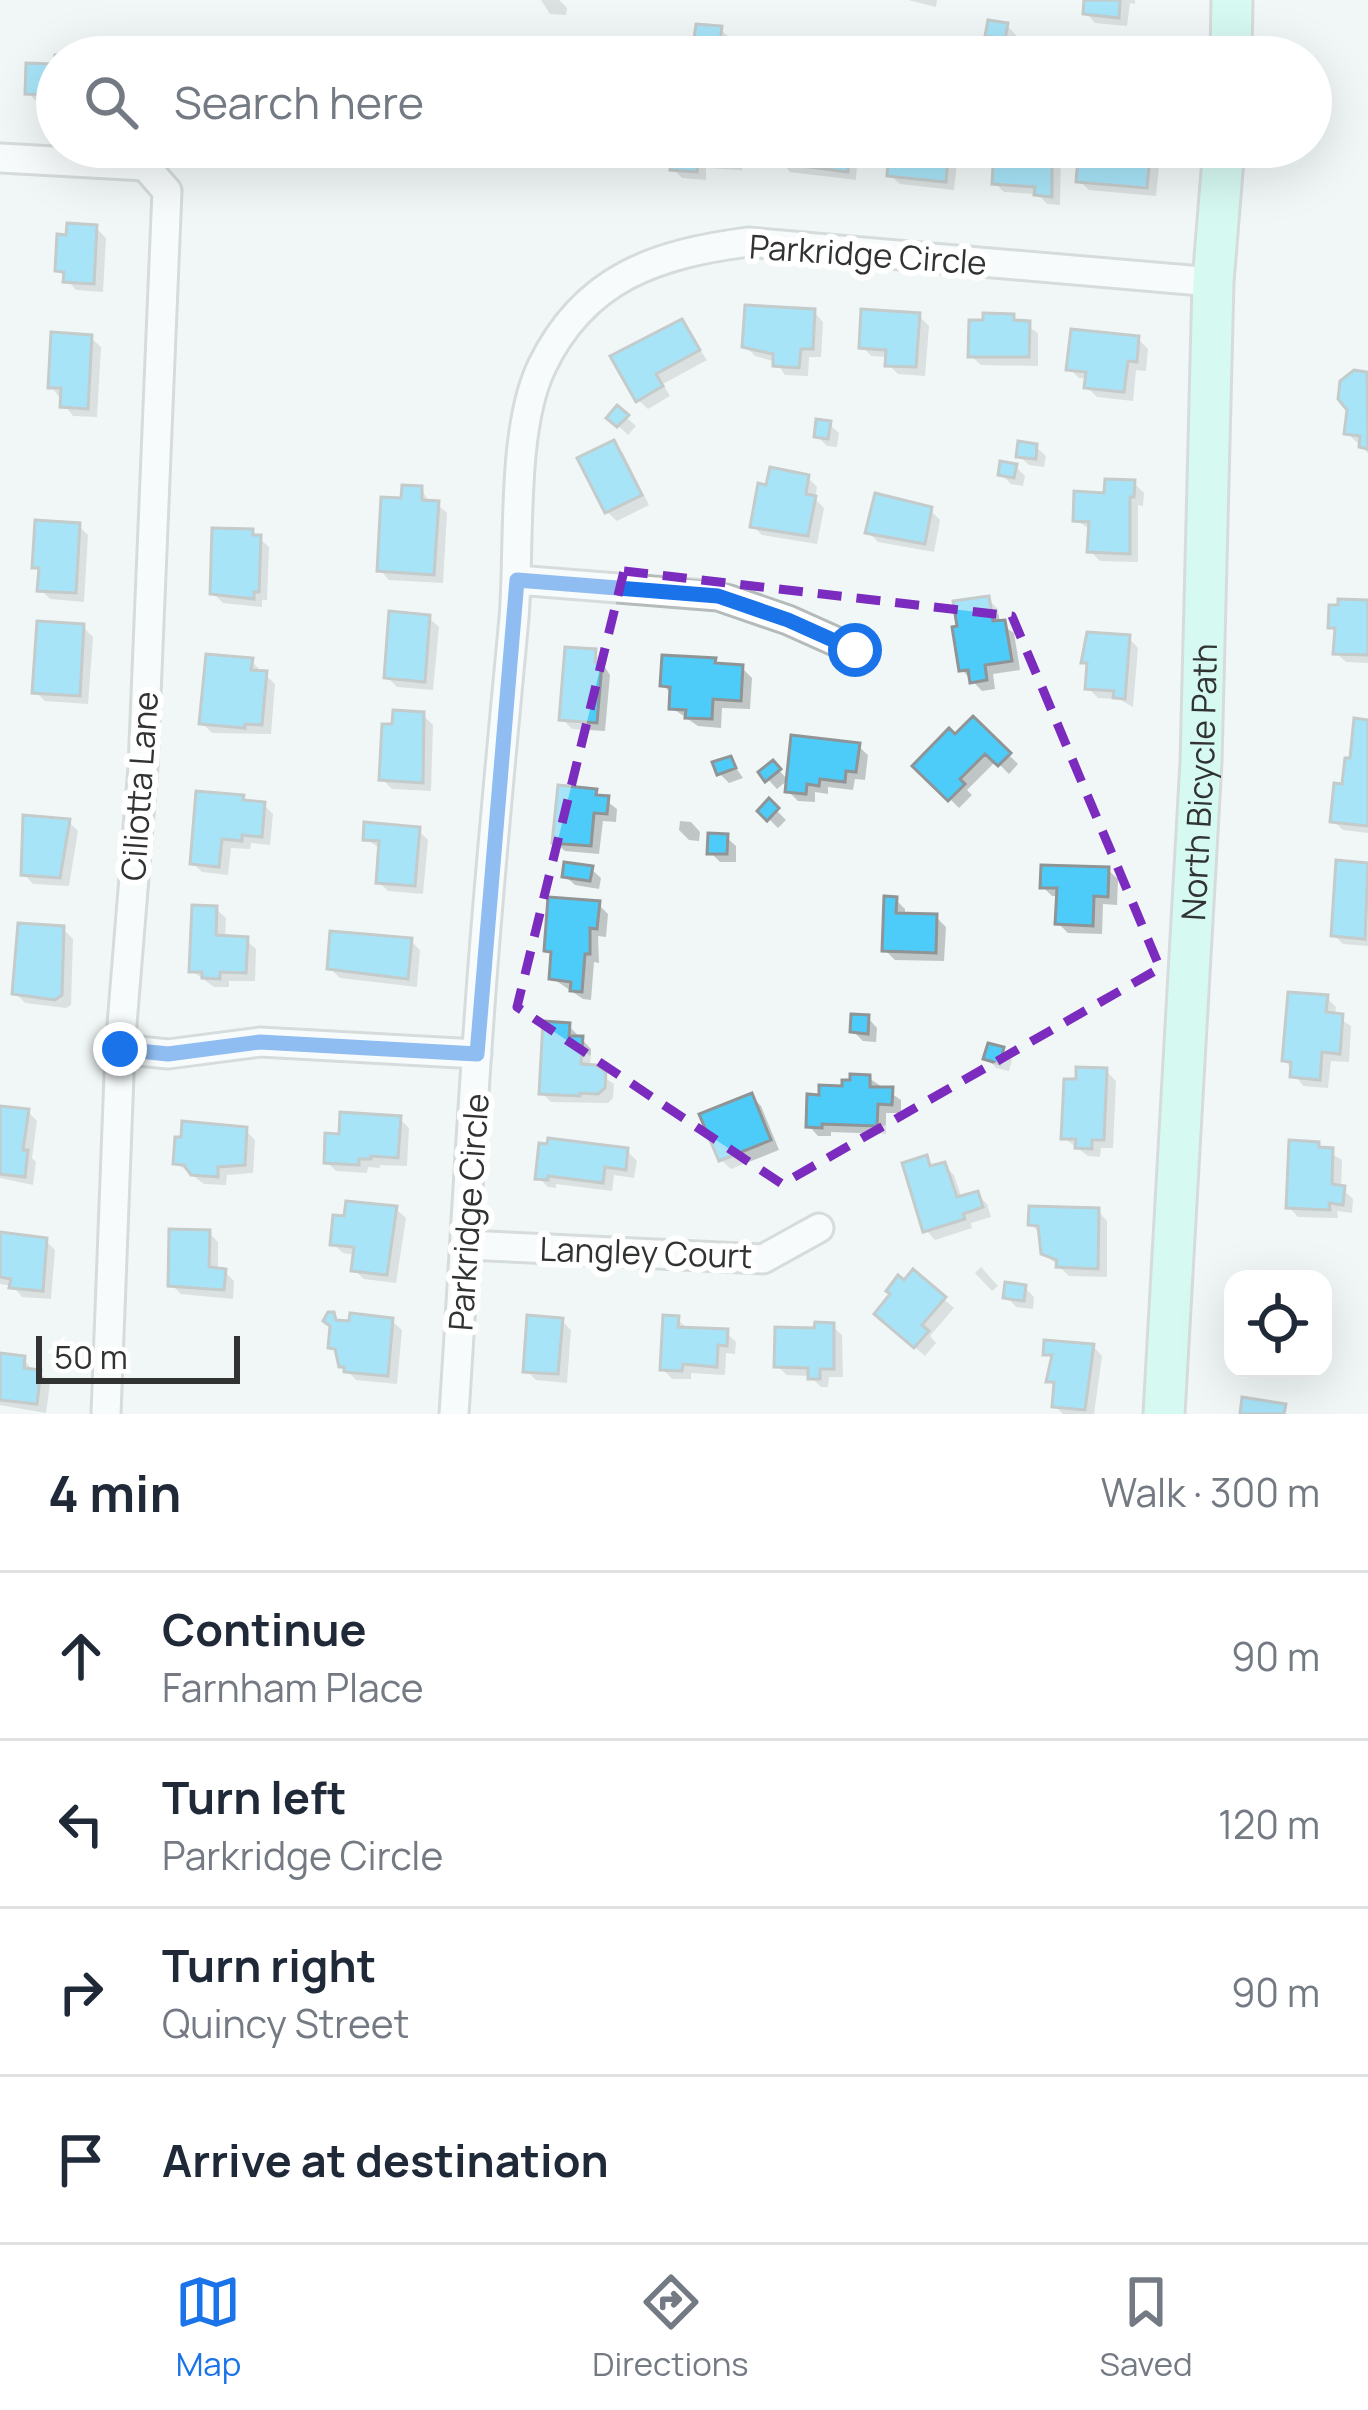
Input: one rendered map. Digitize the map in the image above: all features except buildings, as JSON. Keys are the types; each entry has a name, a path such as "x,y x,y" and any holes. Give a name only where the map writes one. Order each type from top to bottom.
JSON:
{"street":[{"path":"1231,36 1232,0"},
{"name":"Ciliotta Lane","path":"0,158 36,160"},
{"name":"Ciliotta Lane","path":"106,1414 120,1049 142,767 167,191 148,168"},
{"name":"North Bicycle Path","path":"1164,1414 1201,762 1213,282 1222,168"},
{"name":"Parkridge Circle","path":"454,1414 477,1054 517,580 521,468 527,416 540,369 565,326 597,295 635,269 683,251 748,242 1213,282"},
{"path":"517,580 718,596 855,650"},
{"path":"120,1049 168,1054 260,1042 477,1054"},
{"name":"Langley Court","path":"466,1245 763,1258 819,1228"}],"highlighted area":[{"path":"624,571 1012,616 1160,968 782,1184 517,1007"}],"route":[{"path":"120,1049 168,1054 260,1042 477,1054 517,580 718,596 855,650"}]}
